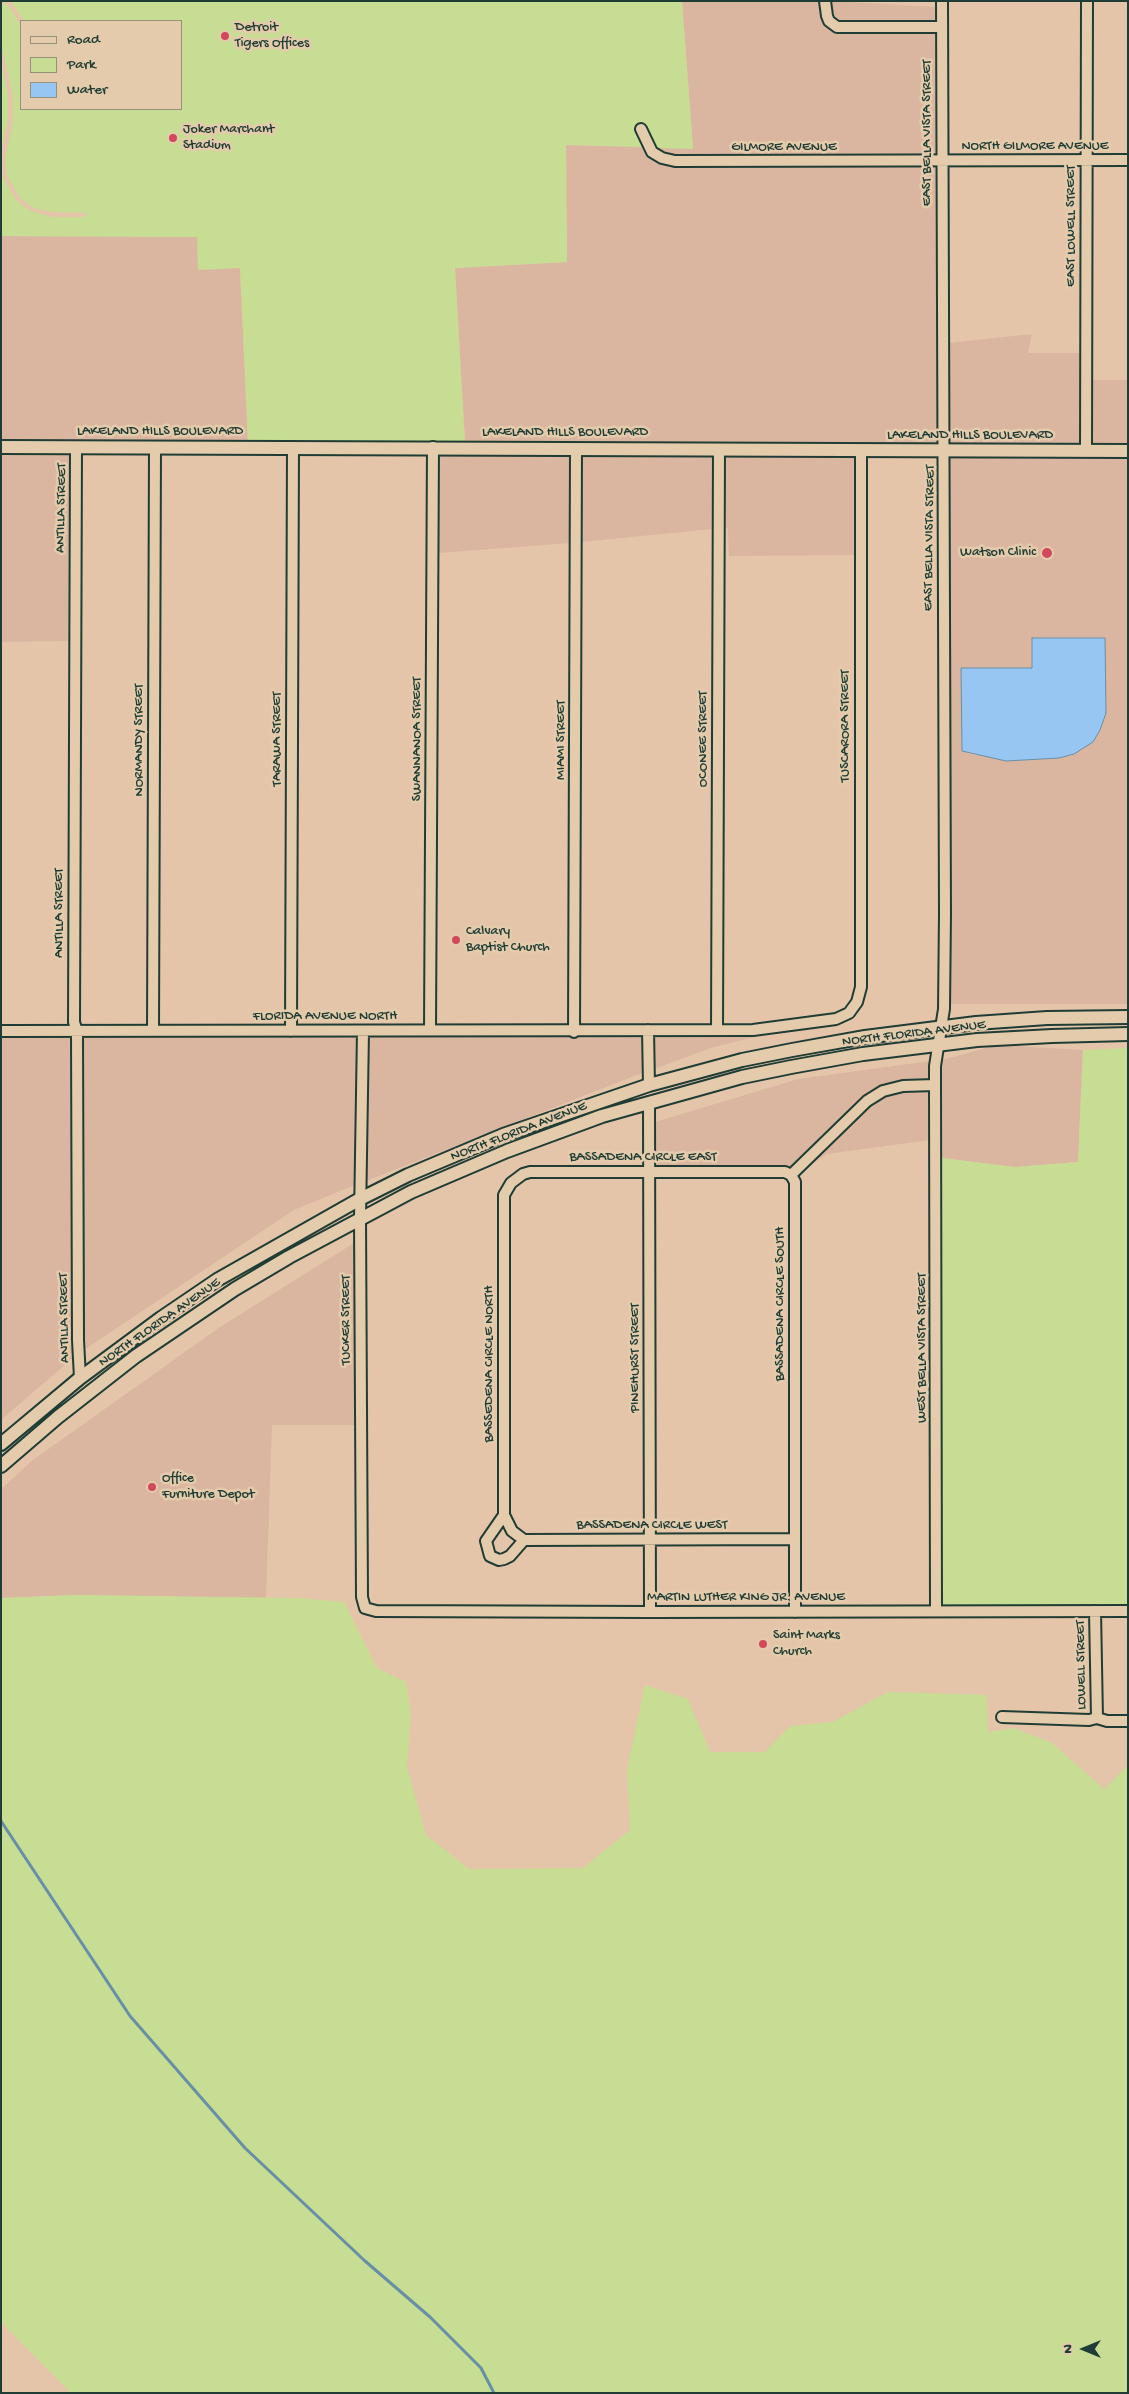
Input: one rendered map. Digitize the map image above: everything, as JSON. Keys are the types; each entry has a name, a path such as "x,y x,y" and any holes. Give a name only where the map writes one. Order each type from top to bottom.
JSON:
{"main road":[{"name":"LAKELAND HILLS BOULEVARD","path":"1,447 433,447 1128,451"},
{"name":"NORTH FLORIDA AVENUE","path":"1,1444 80,1378 217,1280 360,1199 408,1175 503,1135 649,1085 742,1060 792,1050 940,1027 1047,1018 1128,1017"},
{"name":"NORTH FLORIDA AVENUE","path":"1,1466 84,1396 179,1326 276,1264 412,1192 499,1154 602,1116 742,1077 791,1067 863,1054 938,1044 1052,1036 1128,1034"},
{"path":"28,1443 41,1422 133,1348 136,1337"}],"street":[{"path":"825,1 829,21 837,27 942,27"},
{"name":"EAST BELLA VISTA STREET","path":"938,1044 944,1009 945,914 942,602 944,451 942,1"},
{"name":"EAST LOWELL STREET","path":"1086,451 1087,1"},
{"name":"GILMORE AVENUE","path":"641,129 652,152 662,158 675,161 942,161"},
{"name":"NORTH GILMORE AVENUE","path":"942,161 1128,160"},
{"name":"ANTILLA STREET","path":"76,447 73,918 74,1022 77,1032 78,1340 80,1378"},
{"name":"TARAWA STREET","path":"291,1031 293,447"},
{"name":"SWANNANOA STREET","path":"430,1030 433,447"},
{"name":"NORMANDY STREET","path":"153,1031 155,448"},
{"name":"MIAMI STREET","path":"574,1032 576,449"},
{"name":"OCONEE STREET","path":"717,1030 718,449"},
{"name":"TUSCARORA STREET","path":"717,1030 767,1030 836,1019 849,1012 857,1002 861,987 861,450"},
{"name":"FLORIDA AVENUE NORTH","path":"1,1031 430,1030 574,1032 648,1030"},
{"path":"649,1085 648,1030 717,1030"},
{"name":"TUCKER STREET","path":"363,1031 360,1218 362,1588 365,1608"},
{"name":"WEST BELLA VISTA STREET","path":"936,1611 935,1085 938,1044"},
{"path":"791,1175 875,1096 883,1091 904,1086 935,1085"},
{"name":"PINEHURST STREET","path":"649,1103 650,1612"},
{"name":"BASSADENA CIRCLE EAST","path":"505,1194 514,1179 530,1172 785,1172 791,1175"},
{"name":"BASSADENA CIRCLE SOUTH","path":"791,1175 795,1182 795,1612"},
{"name":"BASSEDENA CIRCLE NORTH","path":"505,1194 504,1515 512,1532 524,1540"},
{"path":"504,1515 486,1541 490,1556 499,1560 504,1559 510,1556 524,1540"},
{"name":"BASSADENA CIRCLE WEST","path":"524,1540 795,1539"},
{"name":"MARTIN LUTHER KING JR. AVENUE","path":"365,1608 376,1611 1128,1611"},
{"name":"LOWELL STREET","path":"1095,1611 1097,1718"},
{"path":"1002,1717 1089,1720 1097,1718 1107,1721 1128,1721"}],"shaded area":[{"path":"682,1 820,1 822,18 832,32 936,32 937,157 675,156 664,154 656,148 693,148"},
{"path":"831,1 936,7 936,22 839,22 832,15"},
{"path":"566,145 644,147 649,156 658,162 675,166 937,167 938,446 465,443 455,268 567,262"},
{"path":"1,236 197,237 240,268 248,443 1,442"},
{"path":"1032,334 1028,353 1080,353 1080,446 950,446 948,343"},
{"path":"1091,352 1093,380 1128,380 1128,446 1091,446"},
{"path":"1,452 70,452 69,641 1,642"},
{"path":"439,452 570,454 570,543 439,553"},
{"path":"582,454 713,454 713,529 581,542"},
{"path":"724,454 855,456 855,555 729,556 728,528 724,528"},
{"path":"950,456 1128,456 1128,1004 949,1004","holes":["961,668 1032,668 1074,754 1059,758 1006,761 987,755 969,754"]},
{"path":"643,1035 642,1073 366,1181 368,1036"},
{"path":"654,1035 762,1035 714,1047 654,1069"},
{"path":"1,1036 71,1037 73,1358 1,1420"},
{"path":"357,1036 355,1185 294,1210 84,1350 82,1037"},
{"path":"997,1045 1083,1050 1078,1162 1015,1167 942,1158 942,1060"},
{"path":"930,1061 929,1080 903,1081 881,1086 864,1097 790,1168 655,1167 655,1122 798,1079"},
{"path":"929,1090 930,1140 827,1154 806,1168 871,1105 885,1096 904,1091"},
{"path":"354,1243 356,1425 272,1425 266,1598 76,1595 1,1598 1,1489 33,1460 220,1327"}],"green space":[{"path":"11,1 682,1 693,149 656,148 645,123 634,126 644,147 566,145 567,262 455,268 465,443 248,443 240,268 198,270 197,237 1,236 1,166 3,178 16,200 31,211 52,217 84,217 88,213 52,212 34,208 20,198 7,176 5,159 13,121 13,95 1,44 1,4 7,4 20,24 20,110 182,110 182,20 23,20"},
{"path":"1,60 8,95 8,120 1,149"},
{"path":"1128,1048 1128,1606 941,1606 942,1158 1015,1167 1078,1162 1083,1050"},
{"path":"76,1595 297,1598 344,1602 377,1668 406,1682 411,1715 407,1767 426,1835 469,1869 583,1868 630,1830 627,1769 645,1685 688,1699 710,1752 765,1752 790,1726 833,1722 888,1692 987,1695 988,1732 1014,1728 1052,1743 1104,1789 1128,1765 1128,2393 71,2393 1,2322 1,1598"}],"water":[{"path":"1032,638 1105,638 1106,713 1093,742 1074,754 1059,758 1006,761 962,751 961,668 1032,668"}],"waterway":[{"path":"1,1821 130,2016 245,2148 365,2261 430,2317 481,2368 494,2393"}],"place":[{"name":"Detroit Tigers Offices","path":"225,36"},
{"name":"Joker Marchant Stadium","path":"173,138"},
{"name":"Watson Clinic","path":"1047,553"},
{"name":"Calvary Baptist Church","path":"456,940"},
{"name":"Office Furniture Depot","path":"152,1487"},
{"name":"Saint Marks Church","path":"763,1644"}]}
